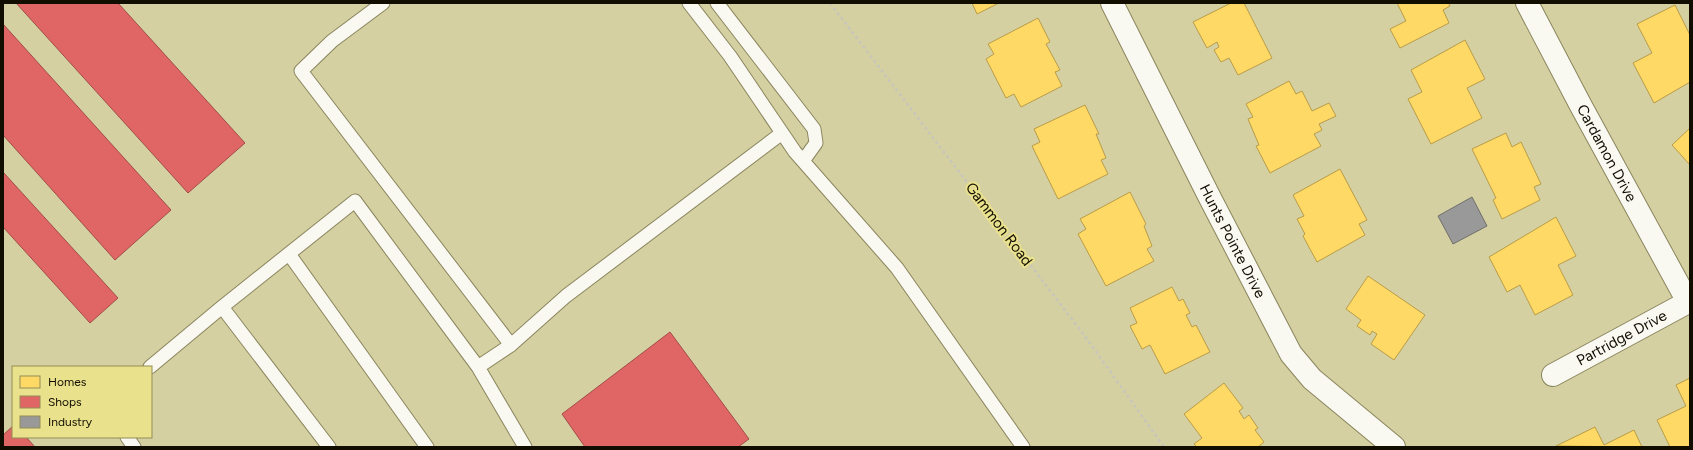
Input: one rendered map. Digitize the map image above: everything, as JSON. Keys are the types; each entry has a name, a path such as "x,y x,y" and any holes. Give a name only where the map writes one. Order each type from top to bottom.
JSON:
{"street":[{"name":"Hunts Pointe Drive","path":"1112,3 1210,198 1291,354 1312,379 1394,447"},
{"name":"Cardamon Drive","path":"1527,3 1580,106 1689,301"},
{"name":"Partridge Drive","path":"1553,375 1689,301"}],"lane":[{"path":"383,3 332,41 301,71 511,345"},
{"path":"688,3 730,56 782,133 803,161 897,268 1023,447"},
{"path":"717,3 814,129 816,143 803,161"},
{"path":"478,368 511,345 566,296 782,133"},
{"path":"151,366 222,307 355,201 478,368 525,447"},
{"path":"289,254 427,447"},
{"path":"222,307 329,447"},
{"path":"128,438 134,447"}],"path":[{"name":"Gammon Road","path":"830,3 1087,339 1164,447"}],"building: Homes":[{"path":"972,3 999,3 977,14"},
{"path":"1231,3 1244,3 1272,58 1238,75 1229,58 1221,62 1214,50 1219,47 1217,42 1207,48 1193,22"},
{"path":"1397,3 1448,3 1450,6 1443,10 1449,23 1400,48 1390,29 1406,21"},
{"path":"1675,5 1690,35 1690,82 1654,103 1633,63 1652,53 1637,24"},
{"path":"1038,18 1050,42 1046,44 1060,70 1055,72 1062,86 1021,107 1014,94 1006,98 986,59 994,54 988,44"},
{"path":"1465,40 1485,79 1467,88 1482,118 1431,144 1408,99 1422,92 1411,70"},
{"path":"1289,81 1296,94 1302,91 1312,111 1329,103 1336,116 1319,124 1322,130 1314,134 1321,146 1270,173 1256,146 1259,145 1248,119 1253,117 1246,104"},
{"path":"1085,105 1099,134 1096,134 1106,158 1101,160 1108,174 1058,199 1032,146 1040,142 1034,129"},
{"path":"1690,128 1690,165 1672,145"},
{"path":"1506,133 1512,147 1521,142 1541,184 1534,187 1540,200 1502,219 1493,200 1496,198 1472,149"},
{"path":"1340,169 1367,220 1359,224 1365,235 1317,262 1303,236 1305,234 1297,219 1304,216 1293,195"},
{"path":"1130,192 1146,224 1144,226 1152,246 1147,249 1154,261 1106,286 1078,234 1086,229 1080,219"},
{"path":"1556,217 1576,256 1558,265 1573,295 1535,315 1520,285 1507,292 1489,257"},
{"path":"1368,276 1425,315 1394,360 1371,344 1377,334 1372,331 1370,335 1357,326 1361,320 1346,309"},
{"path":"1172,287 1179,301 1183,299 1190,313 1186,315 1192,327 1196,325 1210,352 1165,374 1150,345 1142,349 1130,326 1137,323 1130,308"},
{"path":"1690,378 1690,447 1670,447 1657,420 1686,406 1676,385"},
{"path":"1224,383 1243,408 1239,411 1244,419 1249,415 1258,428 1255,430 1264,442 1258,447 1197,447 1194,444 1202,438 1184,414"},
{"path":"1595,427 1604,445 1634,430 1642,447 1556,446"}],"building: Shops":[{"path":"16,3 118,3 245,143 188,193"},
{"path":"3,24 171,210 115,260 3,135"},
{"path":"3,172 118,298 90,323 3,227"},
{"path":"670,332 749,439 738,447 585,447 562,414"},
{"path":"12,427 12,438 27,438 35,447 3,447 3,435"}],"building: Industry":[{"path":"1472,197 1487,226 1453,244 1438,216"}]}
